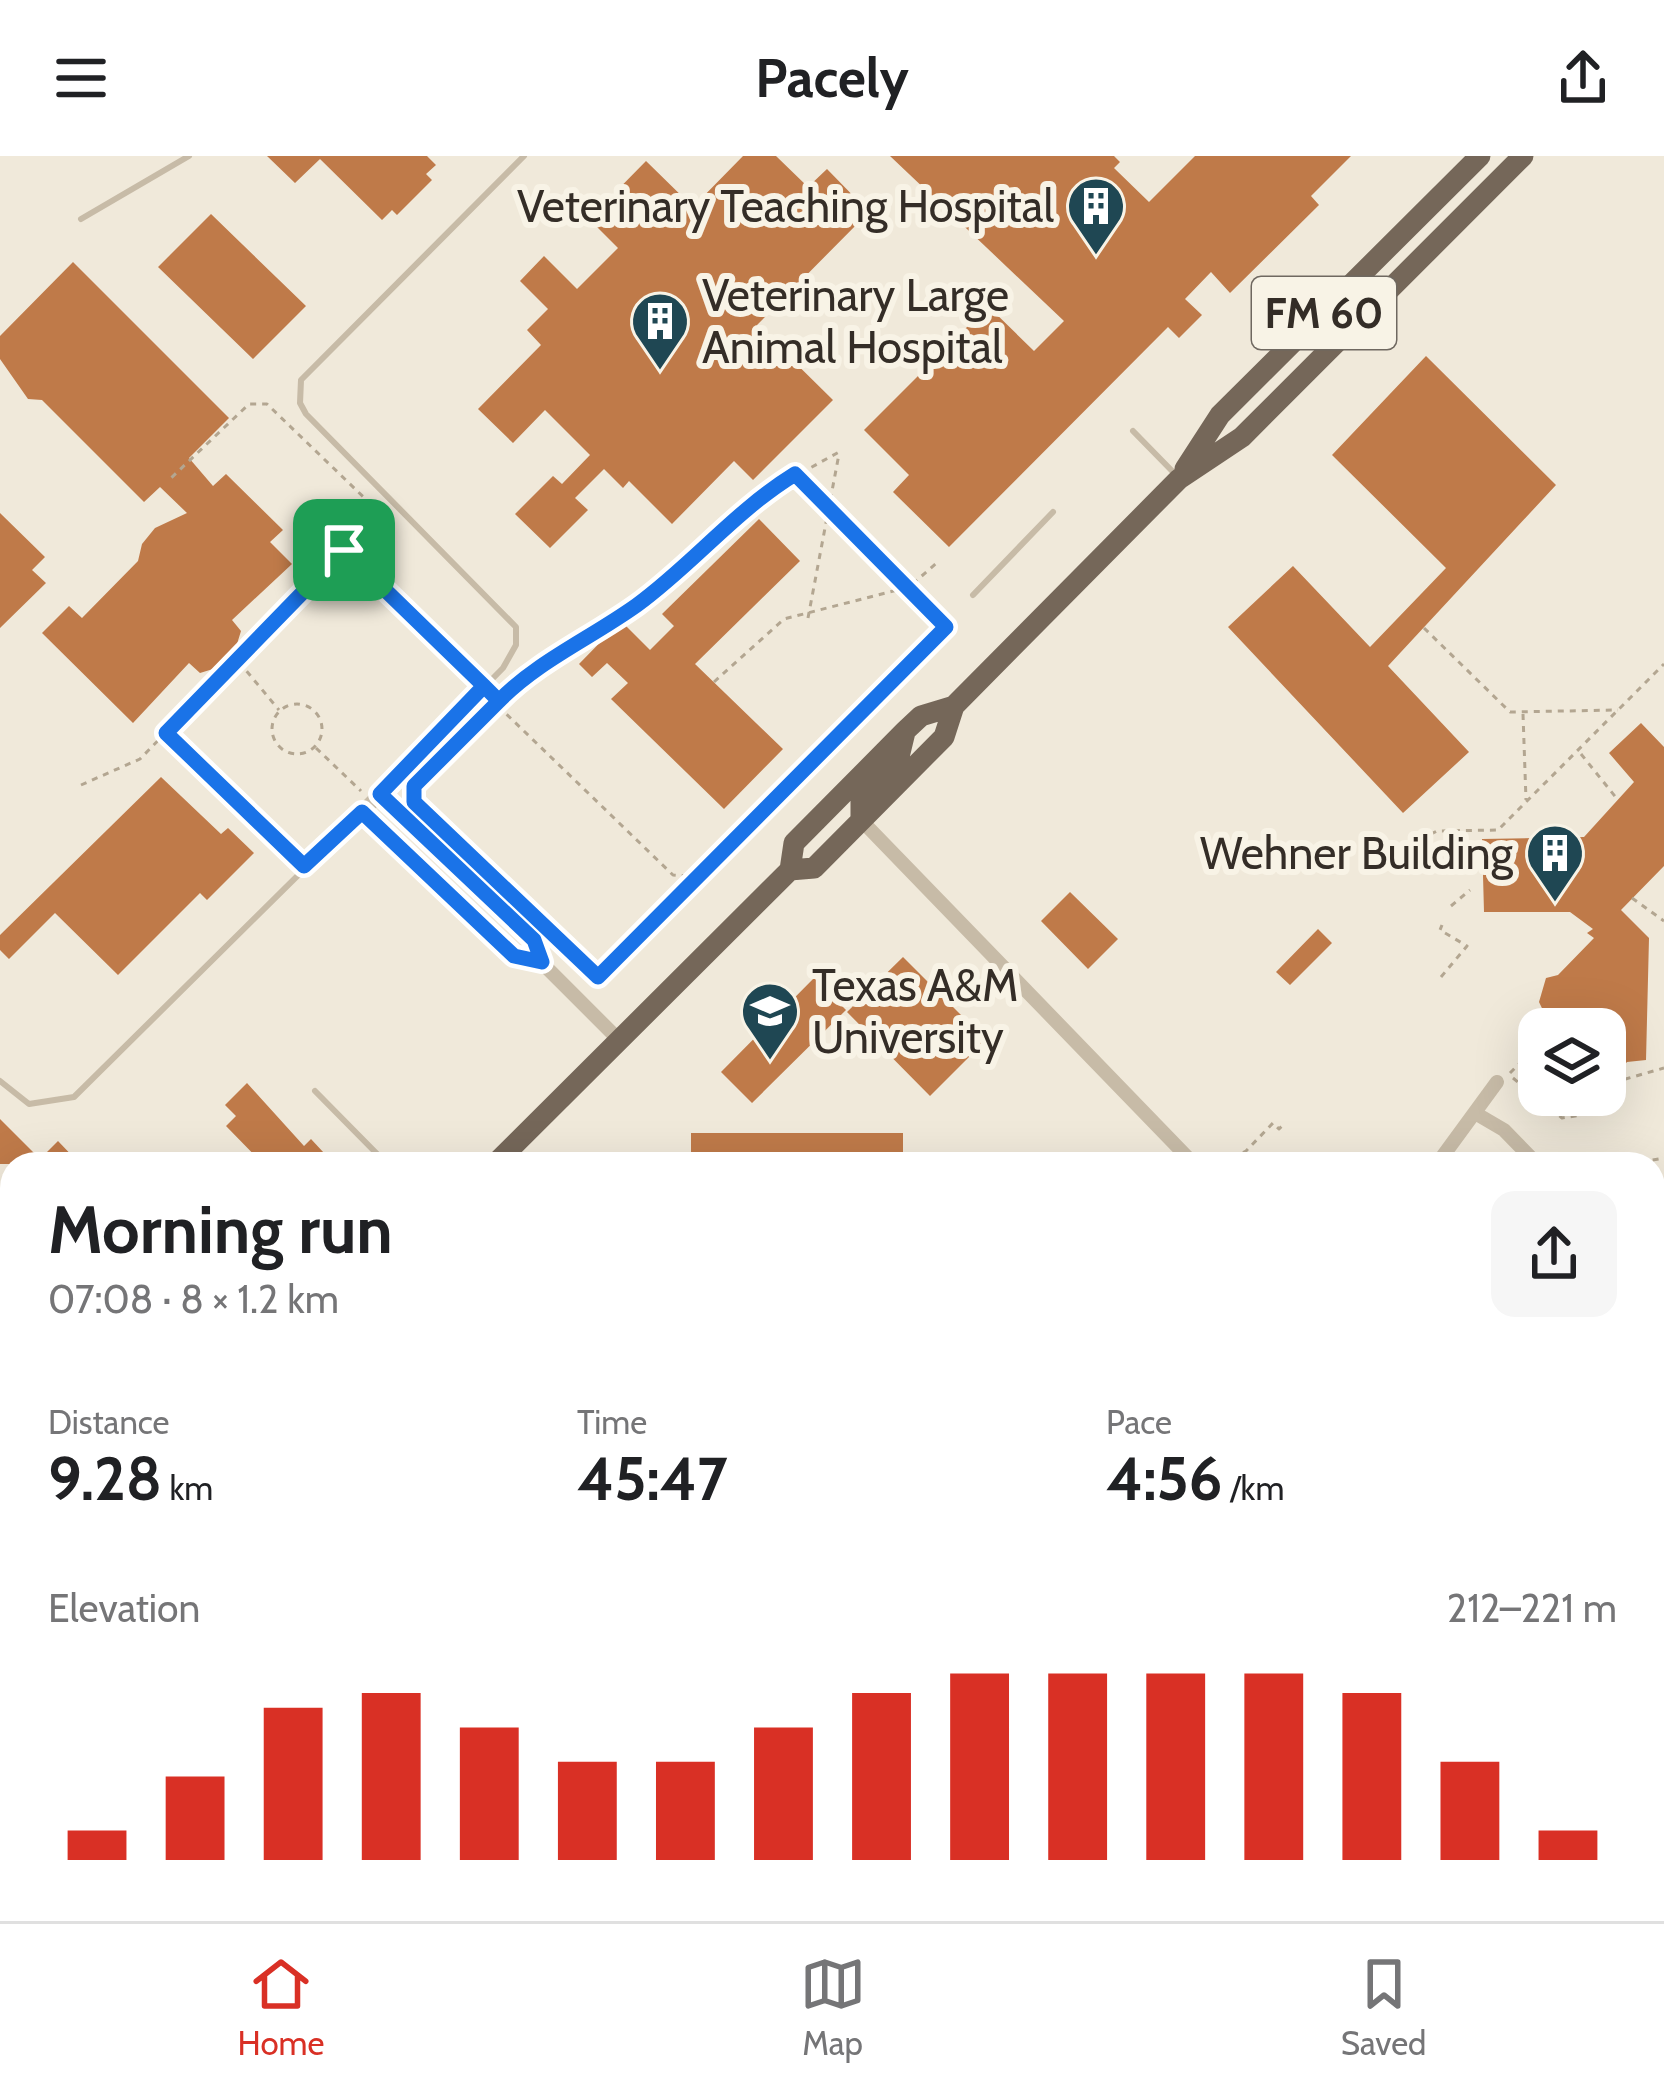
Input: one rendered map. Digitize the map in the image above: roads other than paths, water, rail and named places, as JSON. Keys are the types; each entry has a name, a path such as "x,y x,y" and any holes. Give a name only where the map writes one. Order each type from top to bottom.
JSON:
{"main road":[{"name":"FM 60","path":"1180,479 1220,416 1480,156"},
{"name":"FM 60","path":"790,870 814,868 944,737 954,706 1180,479 1242,437 1523,156"},
{"path":"1304,333 1326,354"},
{"name":"FM 60","path":"507,1152 790,870 794,843 905,731 921,716 954,706"},
{"path":"861,820 861,799 898,761 905,731"}],"street":[{"path":"371,803 514,956 542,962"},
{"path":"371,803 534,940 542,962 618,1040"},
{"path":"861,820 1182,1152"},
{"path":"1446,1152 1503,1078"},
{"path":"1474,1113 1515,1138 1527,1152"}],"lane":[{"path":"82,219 189,156"},
{"path":"0,1081 29,1104 74,1097 371,803 484,686 516,645 512,619 306,414 299,391 308,370 524,156"},
{"path":"1133,431 1180,479"},
{"path":"973,595 1053,512"},
{"path":"315,1091 375,1152"}],"place":[{"name":"Veterinary Teaching Hospital","path":"1096,257"},
{"name":"Veterinary Large Animal Hospital","path":"660,372"},
{"name":"Wehner Building","path":"1555,904"},
{"name":"Texas A&M University","path":"770,1062"}]}
